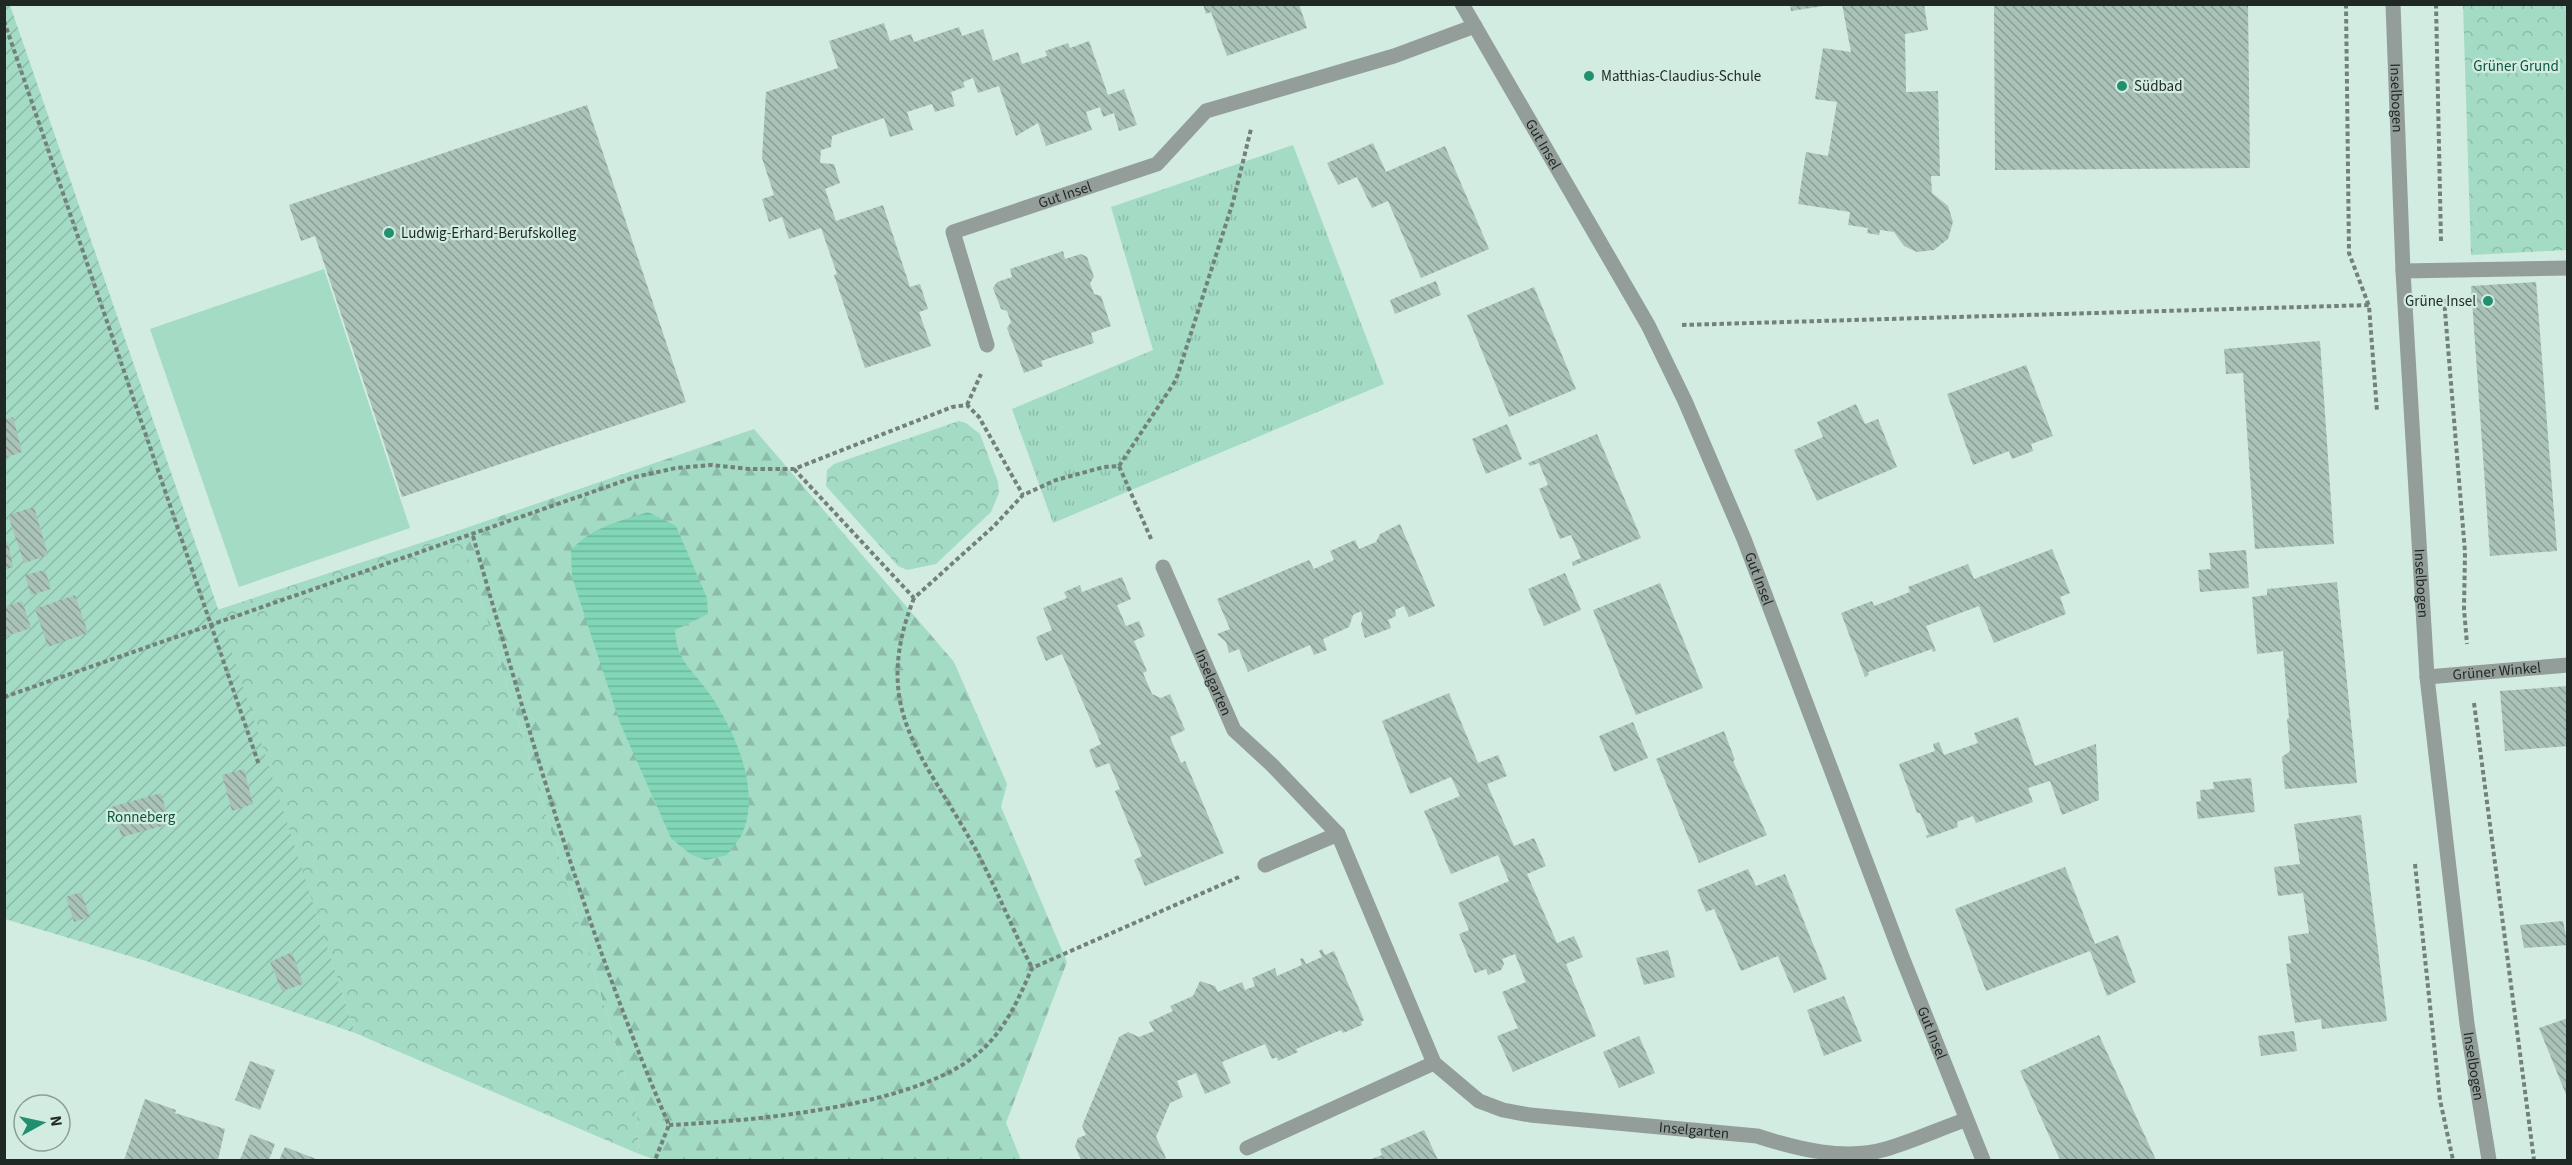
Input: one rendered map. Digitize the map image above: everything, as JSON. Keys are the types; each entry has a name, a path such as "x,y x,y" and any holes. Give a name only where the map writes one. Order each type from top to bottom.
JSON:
{"street":[{"name":"Gut Insel","path":"1462,4 1648,326 1685,401 1744,539 1983,1161"},
{"name":"Inselbogen","path":"2393,4 2403,271 2427,676 2467,1024 2489,1161"},
{"name":"Gut Insel","path":"987,345 953,232 1156,164 1206,111 1394,56 1475,26"},
{"path":"2403,271 2568,268"},
{"name":"Inselgarten","path":"1163,567 1234,730 1272,765 1338,834 1434,1063 1479,1101 1503,1110 1530,1115 1757,1136 1791,1147 1847,1153 1884,1150 1965,1119"},
{"name":"Grüner Winkel","path":"2427,676 2568,665"},
{"path":"1265,865 1338,834"},
{"path":"1247,1148 1434,1063"}],"path":[{"path":"2436,4 2441,271 2465,552 2464,609 2470,673 2534,1161"},
{"path":"4,21 259,765"},
{"path":"1119,466 1176,380 1233,202 1259,94"},
{"path":"1648,326 2369,306 2403,271"},
{"path":"4,697 473,536 635,477 676,468 712,465 749,469 794,469 952,407 967,405 979,417 1023,495"},
{"path":"1032,968 991,879 911,740 901,707 897,667 903,625 914,598 993,527 1023,495 1056,480 1104,467 1119,466"},
{"path":"1119,466 1163,567"},
{"path":"794,469 914,598"},
{"path":"473,536 568,861 669,1125 655,1161"},
{"path":"669,1125 782,1116 899,1091 952,1072 982,1050 1005,1025 1032,968 1265,865"}],"green space":[{"name":"Ronneberg","path":"4,5 10,5 216,603 355,1033 146,961 5,919"},
{"name":"Grüner Grund","path":"2463,5 2567,5 2567,250 2471,255"},
{"path":"1293,145 1384,384 1053,523 1012,409 1153,350 1111,207"},
{"path":"324,269 410,528 239,587 150,329"},
{"path":"959,421 966,423 980,434 998,482 999,493 991,512 936,564 907,570 898,566 826,486 827,470 834,464"},
{"path":"754,429 954,662 1007,784 1001,807 1067,962 1006,1123 1021,1160 657,1160 639,1154 637,1115 460,530"},
{"path":"460,530 637,1115 639,1154 355,1033 217,610"}],"shaded area":[{"path":"648,512 676,526 707,598 708,614 675,630 676,641 682,658 709,693 728,724 743,762 747,781 749,800 747,819 741,836 727,855 706,860 690,854 671,838 620,723 572,577 571,550 579,542 597,530"}],"building":[{"path":"1203,4 1299,4 1307,28 1227,56 1211,12 1206,14"},
{"path":"1790,4 1824,4 1824,6 1791,11"},
{"path":"1842,4 1924,4 1928,30 1905,34 1906,92 1938,91 1940,176 1931,176 1932,193 1948,206 1953,222 1948,239 1934,250 1917,252 1904,246 1894,232 1880,230 1879,235 1867,233 1868,228 1848,225 1850,212 1798,204 1806,152 1828,156 1837,102 1815,99 1823,48 1851,52"},
{"name":"Südbad","path":"1994,4 2248,4 2250,168 1995,170"},
{"path":"884,23 890,41 911,34 914,42 959,27 962,36 983,29 993,61 1018,52 1022,64 1047,56 1045,51 1068,43 1070,48 1089,41 1108,95 1124,89 1137,125 1119,131 1114,113 1103,117 1100,107 1086,112 1092,130 1046,146 1038,123 1016,136 999,86 978,93 973,78 963,82 965,87 951,92 955,106 935,112 932,104 907,112 913,130 890,137 884,118 832,136 831,147 821,150 820,163 834,164 840,183 825,189 836,221 883,205 910,287 920,284 928,309 919,312 931,346 865,368 821,228 789,239 782,217 769,222 762,199 774,195 762,158 766,92 838,68 829,41"},
{"path":"587,105 686,402 402,497 315,236 301,241 289,205"},
{"path":"1373,143 1386,172 1445,146 1489,249 1421,278 1388,201 1372,208 1357,177 1338,185 1327,163"},
{"path":"1063,251 1065,259 1081,254 1087,257 1094,277 1090,283 1094,294 1101,296 1111,326 1091,333 1094,343 1041,361 1043,366 1024,373 1007,328 1011,322 1007,311 1001,309 993,288 997,282 1012,277 1010,269"},
{"path":"1436,281 1441,295 1395,314 1390,300"},
{"path":"2536,282 2557,551 2490,556 2471,286"},
{"path":"1534,287 1576,389 1509,417 1467,315"},
{"path":"2320,341 2334,544 2255,549 2243,373 2226,374 2224,349"},
{"path":"2026,365 2053,436 2031,444 2033,451 2012,459 2009,451 1973,465 1947,394"},
{"path":"1856,404 1865,424 1878,419 1897,467 1817,501 1794,450 1823,437 1817,422"},
{"path":"13,417 22,452 4,458 4,420"},
{"path":"1507,424 1522,459 1486,474 1472,439"},
{"path":"1597,434 1641,538 1573,566 1572,562 1581,558 1571,535 1560,539 1539,489 1548,485 1539,463 1530,466 1528,463"},
{"path":"34,507 48,555 24,563 8,515"},
{"path":"1400,524 1435,606 1409,617 1404,606 1395,610 1396,616 1388,620 1391,628 1365,638 1361,624 1363,617 1361,611 1353,615 1349,627 1323,639 1327,650 1314,655 1310,645 1248,672 1239,649 1229,653 1226,642 1217,634 1230,629 1217,599 1309,560 1314,569 1334,560 1330,551 1355,540 1359,549 1376,542 1380,534"},
{"path":"8,542 13,567 4,570 4,543"},
{"path":"2052,549 2070,593 2060,597 2066,614 1994,643 1979,606 1926,626 1936,651 1933,652 1932,649 1868,672 1869,675 1865,677 1841,613 1872,601 1874,606 1910,592 1908,587 1968,564 1974,579"},
{"path":"2246,550 2249,588 2200,592 2198,570 2211,569 2209,553"},
{"path":"45,570 51,589 31,595 25,575"},
{"path":"1565,573 1581,610 1544,626 1528,589"},
{"path":"1122,577 1131,599 1117,605 1126,626 1139,621 1145,636 1134,641 1147,671 1143,673 1152,694 1161,698 1170,694 1185,730 1170,737 1181,763 1185,761 1224,853 1145,886 1134,860 1142,856 1115,791 1120,789 1109,763 1096,768 1089,750 1101,744 1062,654 1046,661 1036,637 1052,630 1043,608 1067,598 1064,592 1080,585 1082,592"},
{"path":"2337,582 2357,783 2285,789 2282,757 2290,751 2283,651 2257,654 2252,597 2267,595 2267,589"},
{"path":"1660,583 1703,688 1636,715 1593,610"},
{"path":"75,595 88,633 48,647 35,609"},
{"path":"22,601 31,628 4,637 4,607"},
{"path":"2568,686 2568,746 2505,751 2500,691"},
{"path":"1449,693 1478,763 1498,755 1507,776 1487,784 1514,846 1534,838 1546,866 1527,874 1557,943 1574,936 1583,957 1566,964 1596,1036 1513,1072 1497,1036 1518,1028 1502,992 1526,982 1515,954 1502,959 1504,964 1501,970 1488,975 1486,969 1475,973 1459,934 1469,930 1458,903 1509,881 1498,855 1451,874 1424,811 1460,796 1451,777 1410,794 1382,721"},
{"path":"2018,717 2035,766 2096,744 2099,800 2062,815 2050,781 2028,788 2033,802 1976,823 1973,816 1957,822 1958,827 1927,838 1926,835 1929,835 1920,813 1917,813 1899,764 1935,751 1933,744 1939,742 1944,755 1978,743 1974,733"},
{"path":"1633,722 1648,758 1614,772 1599,736"},
{"path":"1724,731 1735,760 1733,761 1767,835 1699,863 1656,759"},
{"path":"244,769 253,804 232,811 222,775"},
{"path":"2251,778 2255,812 2198,819 2196,802 2201,801 2200,790 2214,789 2213,782"},
{"path":"161,793 170,824 122,837 111,807"},
{"path":"2361,815 2387,1021 2322,1029 2321,1019 2295,1023 2286,964 2291,963 2288,936 2309,933 2303,893 2278,896 2274,867 2300,864 2294,824"},
{"path":"2065,867 2095,944 2118,935 2136,982 2107,996 2090,951 1986,991 1955,909"},
{"path":"1748,869 1756,886 1785,874 1827,979 1794,993 1778,956 1741,971 1714,909 1706,912 1697,890"},
{"path":"81,892 90,917 74,922 66,897"},
{"path":"2563,921 2568,945 2524,948 2520,925"},
{"path":"1322,949 1325,955 1334,951 1364,1020 1361,1022 1362,1025 1343,1033 1341,1030 1296,1049 1298,1052 1278,1061 1277,1057 1272,1059 1265,1044 1222,1062 1231,1083 1205,1094 1196,1073 1177,1081 1183,1097 1170,1103 1156,1137 1166,1158 1164,1160 1081,1160 1075,1146 1078,1138 1086,1135 1082,1126 1119,1037 1128,1032 1139,1037 1154,1031 1149,1022 1173,1011 1170,1006 1193,996 1200,981 1215,986 1218,992 1242,982 1245,990 1255,986 1252,978 1275,968 1277,976 1302,965 1300,959 1303,958 1306,964 1322,957 1319,951"},
{"path":"1668,950 1675,977 1644,985 1636,958"},
{"path":"292,952 303,984 282,991 270,962"},
{"path":"1844,996 1862,1041 1824,1056 1807,1010"},
{"path":"2568,1018 2568,1097 2567,1097 2539,1028"},
{"path":"2294,1031 2297,1051 2261,1056 2258,1036"},
{"path":"2099,1035 2156,1160 2060,1160 2020,1071"},
{"path":"1639,1036 1655,1073 1619,1088 1603,1052"},
{"path":"250,1061 275,1070 260,1110 235,1100"},
{"path":"145,1099 176,1110 175,1113 225,1129 218,1160 124,1160"},
{"path":"1424,1130 1438,1160 1369,1160 1382,1155 1380,1149"},
{"path":"250,1134 275,1144 269,1160 240,1160"},
{"path":"285,1147 319,1160 279,1160"}],"place":[{"name":"Matthias-Claudius-Schule","path":"1589,76"},
{"name":"Südbad","path":"2122,86"},
{"name":"Ludwig-Erhard-Berufskolleg","path":"389,233"},
{"name":"Grüne Insel","path":"2488,301"}]}
